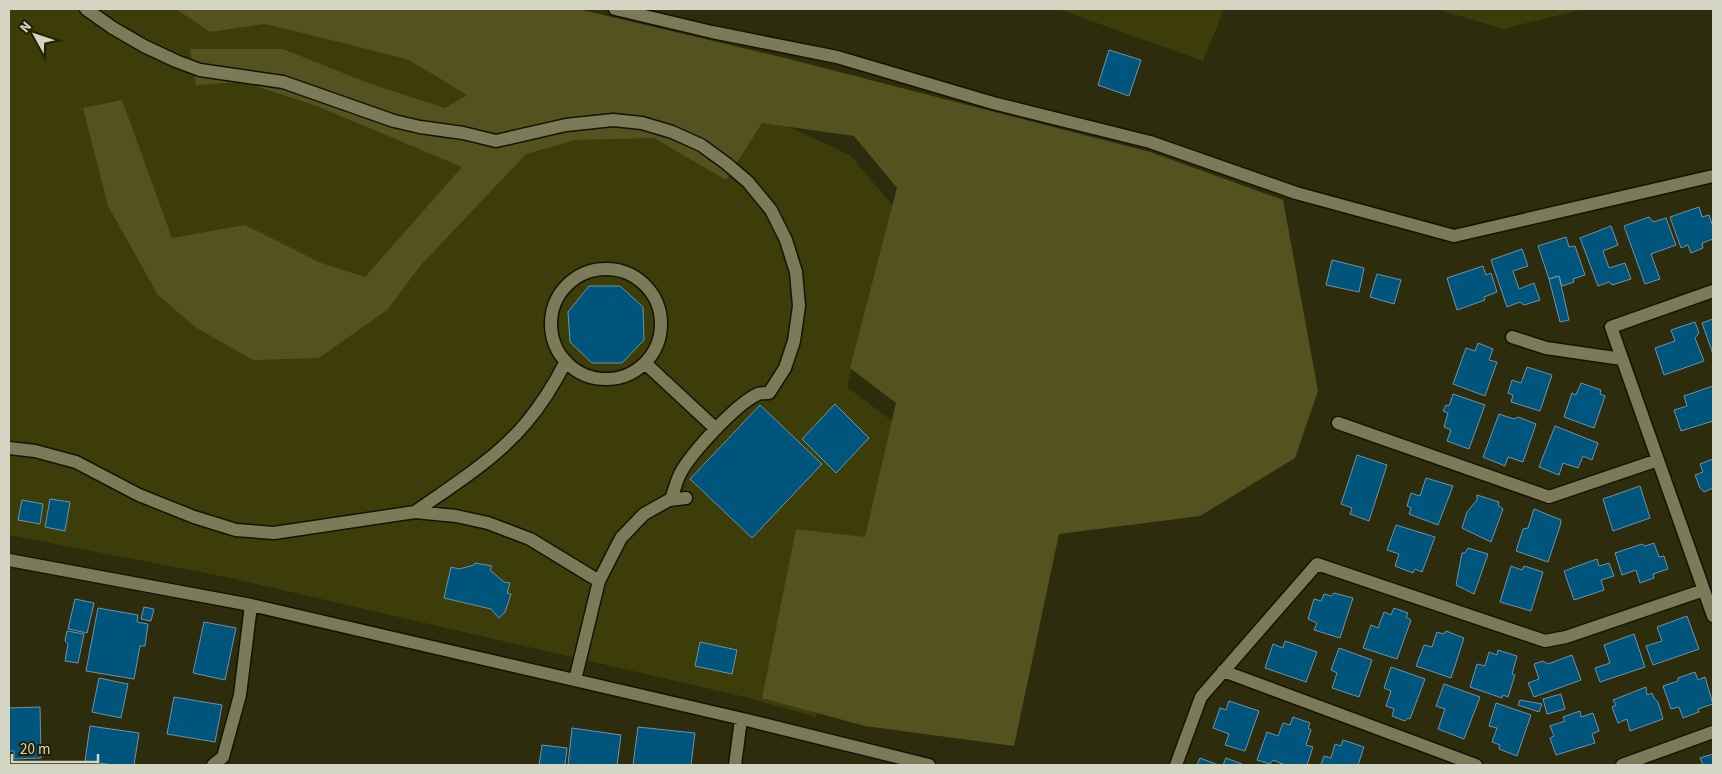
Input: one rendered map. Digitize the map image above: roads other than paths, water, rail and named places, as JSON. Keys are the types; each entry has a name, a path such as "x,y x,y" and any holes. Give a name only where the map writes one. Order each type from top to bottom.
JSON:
{"street":[{"path":"86,9 105,23 144,46 176,62 200,70 283,82 394,121 463,133 496,141 566,125 613,120 642,123 672,132 701,145 727,164 748,182 771,210 786,240 793,264 799,306 794,341 785,368 769,393 759,394 748,400 716,429 694,453 679,475 671,500"},
{"path":"615,9 712,32 837,57 993,103 1150,142 1296,194 1454,236 1713,176"},
{"path":"610,268 628,272 643,282 654,296 660,313 661,331 656,348 646,363 630,373 613,379 594,378 577,371 566,361 562,358 554,342 551,324 554,305 563,289 576,277 593,270 610,268"},
{"path":"1713,291 1611,328 1713,616"},
{"path":"1512,337 1546,348 1622,359"},
{"path":"415,512 471,472 506,443 547,395 566,361"},
{"path":"646,363 716,429"},
{"path":"1338,422 1549,497 1658,460"},
{"path":"9,448 35,451 76,462 139,495 194,517 236,530 274,533 415,512 456,516 488,524 530,539 599,581"},
{"path":"575,680 599,581 621,538 644,514 671,500 686,498"},
{"path":"9,560 250,605 741,719 929,765"},
{"path":"1176,765 1200,697 1317,564 1545,642 1566,637 1704,590"},
{"path":"213,765 223,756 240,695 250,605"},
{"path":"1223,671 1476,765"},
{"path":"735,765 741,719"},
{"path":"1622,765 1713,732"}]}
